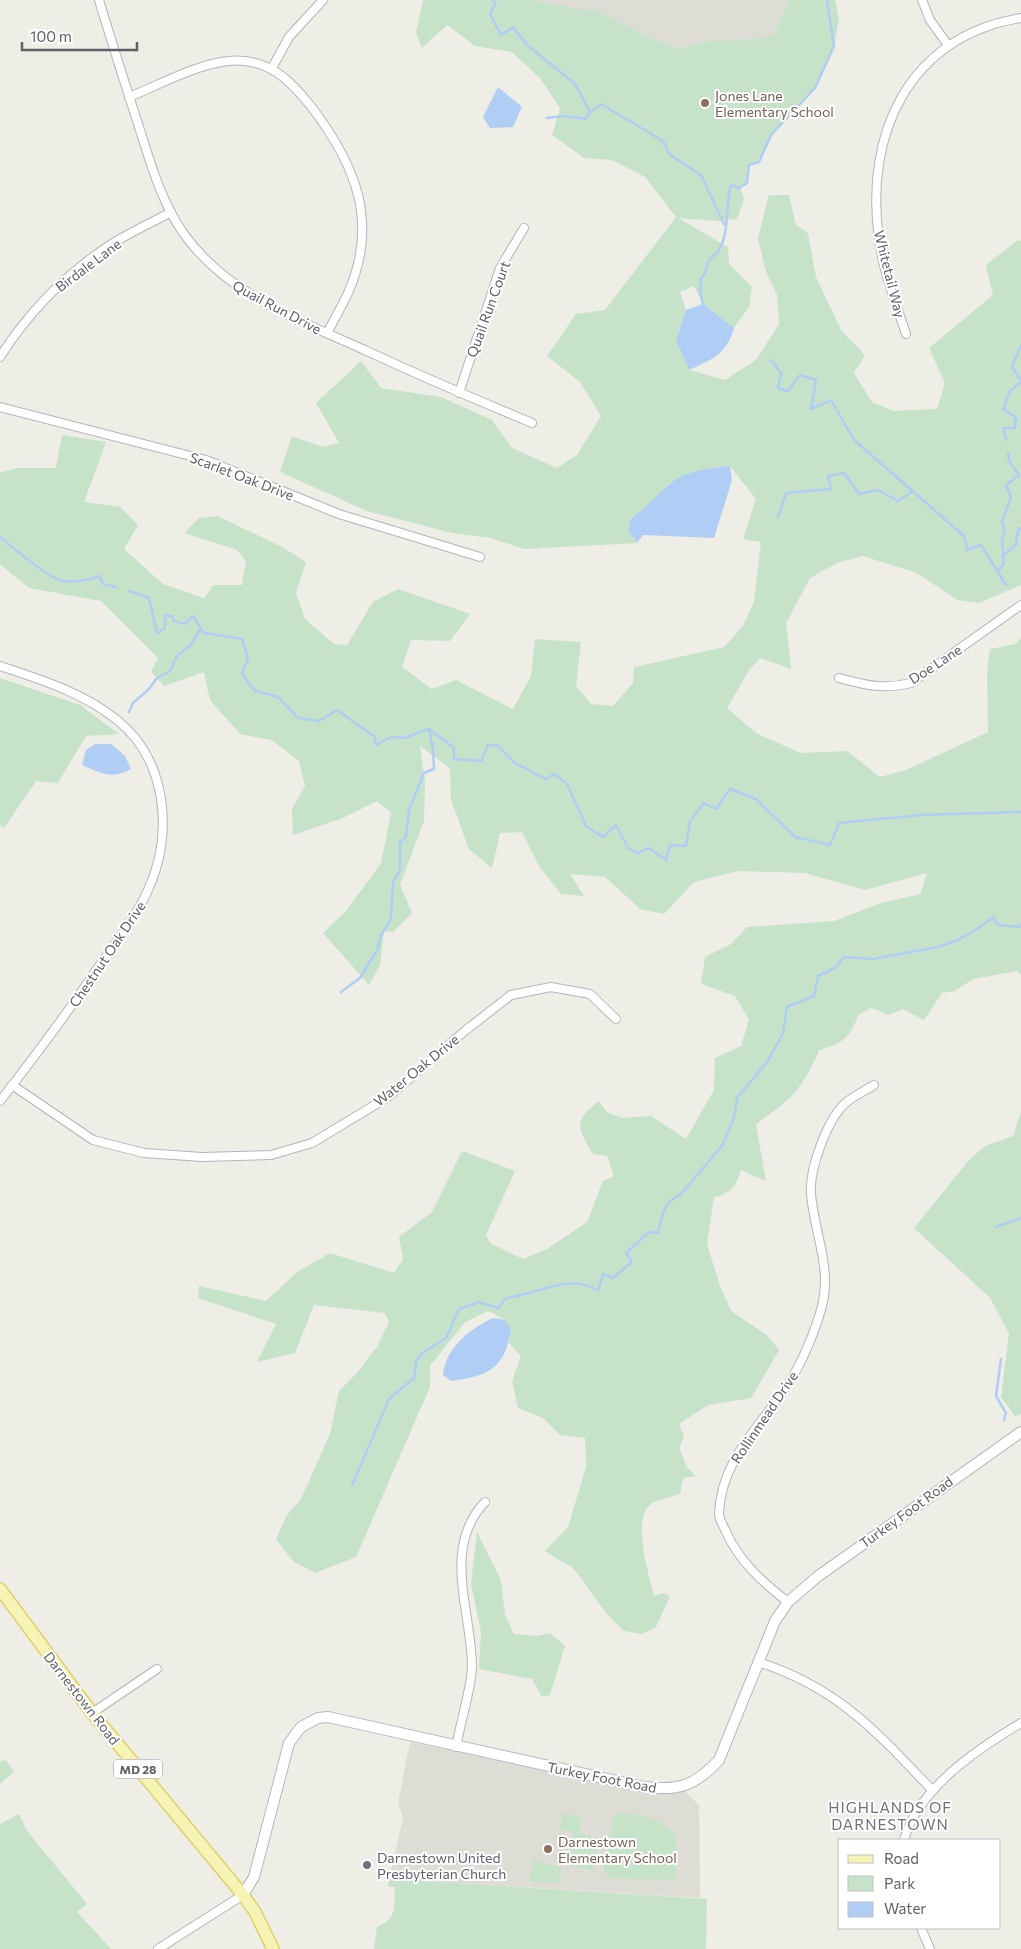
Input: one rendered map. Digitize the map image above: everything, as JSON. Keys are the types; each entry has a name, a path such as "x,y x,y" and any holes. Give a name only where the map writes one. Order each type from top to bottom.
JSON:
{"main road":[{"name":"Darnestown Road","path":"0,1590 92,1713 243,1895 255,1912 273,1949"}],"street":[{"name":"Quail Run Drive","path":"99,0 155,176 171,212 195,248 224,278 249,294 327,333 459,393 532,423"},
{"path":"272,68 289,37 323,0"},
{"path":"922,0 930,20 948,45"},
{"name":"Whitetail Way","path":"906,334 890,287 879,242 876,211 877,177 884,139 893,113 904,92 924,66 948,45 978,29 1000,21 1021,18"},
{"path":"129,97 221,62 247,61 272,68 295,86 335,139 349,164 360,202 361,241 357,266 348,292 327,333"},
{"name":"Birdale Lane","path":"0,357 14,335 63,281 110,246 171,212"},
{"name":"Quail Run Court","path":"459,393 500,268 524,228"},
{"name":"Scarlet Oak Drive","path":"0,407 206,460 339,514 480,557"},
{"name":"Doe Lane","path":"839,678 874,687 890,688 910,683 1021,605"},
{"name":"Chestnut Oak Drive","path":"0,666 62,689 117,720 135,738 149,758 159,786 163,823 159,861 140,906 64,1017 0,1101"},
{"name":"Water Oak Drive","path":"12,1085 93,1140 144,1153 202,1157 271,1154 312,1143 388,1097 466,1030 511,995 551,987 590,994 616,1018"},
{"name":"Rollinmead Drive","path":"788,1602 758,1579 735,1552 719,1516 724,1479 737,1453 789,1384 808,1343 822,1305 825,1265 811,1194 812,1173 824,1135 846,1101 874,1085"},
{"name":"Turkey Foot Road","path":"158,1949 243,1895 254,1877 289,1744 301,1727 318,1718 328,1717 352,1721 456,1747 644,1787 680,1787 704,1776 719,1760 775,1621 788,1602 817,1577 1021,1432"},
{"path":"456,1747 472,1669 461,1569 466,1528 473,1514 485,1502"},
{"path":"758,1662 796,1676 847,1707 880,1736 932,1790"},
{"path":"92,1713 157,1669"},
{"path":"904,1839 908,1825 919,1805 932,1790 971,1758 1021,1724"},
{"path":"921,1929 930,1949"}],"shaded area":[{"name":"Jones Lane Elementary School","path":"514,0 818,0 717,158"},
{"name":"Darnestown Elementary School","path":"410,1742 654,1794 683,1790 699,1805 700,1898 389,1879 403,1818 398,1803"}],"green space":[{"path":"423,0 532,0 579,9 595,10 652,39 678,49 704,42 767,38 775,33 789,0 835,0 839,19 834,46 815,88 771,135 759,162 749,165 747,183 740,188 744,199 737,219 717,221 678,218 728,247 729,264 752,287 749,307 734,328 703,304 694,286 680,292 686,310 676,341 689,370 725,380 756,360 779,324 777,295 765,269 758,238 769,195 789,195 796,225 808,233 816,277 841,330 865,355 854,373 872,402 894,411 937,409 945,383 929,348 993,295 986,265 1018,240 1021,241 1021,585 979,603 957,600 917,573 863,556 837,563 810,578 786,623 791,669 760,658 749,670 727,708 756,733 801,753 847,751 880,777 906,770 988,732 987,671 990,649 1016,644 1021,637 1021,975 1017,971 973,979 955,991 942,993 924,1020 903,1009 889,1015 871,1008 858,1015 848,1035 839,1042 819,1050 809,1071 796,1091 756,1125 766,1181 741,1170 737,1181 729,1191 714,1197 707,1244 719,1283 731,1311 768,1336 779,1350 751,1398 708,1405 679,1424 684,1437 679,1448 687,1467 696,1476 683,1478 680,1494 653,1503 645,1512 642,1523 643,1548 654,1596 664,1593 670,1596 656,1627 641,1634 624,1631 606,1613 574,1569 545,1551 568,1527 586,1467 585,1438 560,1435 543,1418 518,1408 512,1381 521,1356 509,1343 511,1329 505,1320 488,1311 465,1322 430,1366 430,1387 356,1557 315,1573 293,1561 276,1539 287,1515 301,1499 330,1434 339,1391 357,1373 377,1347 389,1322 385,1313 314,1305 295,1353 257,1362 276,1324 198,1298 199,1286 266,1301 297,1272 330,1253 394,1273 403,1259 399,1237 432,1212 462,1151 515,1171 486,1235 490,1243 523,1259 547,1249 587,1222 603,1181 614,1176 607,1156 593,1154 583,1137 580,1125 581,1120 590,1108 598,1101 607,1112 622,1118 651,1116 686,1139 714,1090 715,1058 741,1046 749,1020 735,996 701,984 705,957 731,944 747,927 834,921 878,904 920,894 927,873 865,890 805,873 737,871 694,882 664,914 640,909 605,877 570,874 584,896 561,894 539,866 522,832 500,833 492,868 469,849 451,800 450,768 420,746 425,782 424,821 400,885 412,913 393,932 384,931 380,965 369,985 323,933 346,911 381,863 391,813 377,801 343,818 293,835 292,809 305,786 299,761 272,740 240,734 210,700 204,672 164,686 151,672 158,658 101,601 29,588 0,564 0,473 17,468 56,468 62,435 106,442 84,502 120,507 138,525 124,549 163,584 204,598 213,585 242,585 246,561 237,550 184,533 199,518 218,516 282,547 306,562 296,593 305,619 334,644 347,645 373,602 398,589 470,614 450,641 411,640 402,667 432,689 456,680 513,709 531,676 535,639 581,642 576,686 591,704 613,706 633,683 634,667 724,647 743,626 754,601 761,542 743,539 756,499 730,466 672,481 648,507 630,519 628,531 637,543 524,549 490,538 452,533 367,511 280,472 292,436 323,447 339,443 316,403 361,361 381,388 441,397 492,420 512,448 557,468 577,455 601,416 580,382 547,356 576,314 605,310 676,217 645,177 612,160 584,158 552,135 560,108 540,78 512,52 475,46 447,25 422,48 416,32"},
{"path":"0,678 80,705 119,734 86,736 58,783 36,781 4,828 0,825"},
{"path":"1021,1111 1021,1414 1015,1416 1001,1397 1009,1333 990,1298 914,1228 969,1160 985,1146 1013,1136"},
{"path":"477,1532 501,1580 505,1615 514,1634 536,1636 550,1633 565,1646 550,1695 542,1697 532,1679 479,1669 481,1632 471,1584"},
{"path":"6,1760 14,1772 0,1784 0,1762"},
{"path":"563,1813 581,1817 580,1834 600,1838 593,1871 566,1865 573,1833 560,1829"},
{"path":"614,1813 647,1817 661,1823 675,1834 678,1856 675,1880 609,1878 603,1871"},
{"path":"19,1814 27,1831 87,1904 77,1912 111,1949 0,1949 0,1824"},
{"path":"533,1860 562,1868 560,1883 529,1881"},
{"path":"389,1879 707,1899 706,1949 374,1949 377,1927 388,1920 393,1912 395,1887 388,1886"}],"water":[{"path":"498,87 522,107 513,127 490,128 483,117"},
{"path":"703,304 734,328 727,344 718,355 689,370 676,341 686,310"},
{"path":"730,466 732,480 714,538 643,535 637,543 628,531 630,519 676,479 699,471"},
{"path":"95,744 111,744 125,756 131,769 112,775 101,773 82,765 86,750"},
{"path":"493,1318 505,1320 511,1329 504,1353 493,1368 476,1376 451,1381 443,1375 449,1356 461,1340 476,1327"}],"waterway":[{"path":"493,0 496,2 490,14 501,35 513,27 527,45 575,84 590,112 601,104 663,141 669,154 701,175 724,224"},
{"path":"703,304 700,293 701,279 709,261 718,251 725,235 731,185 739,188 747,183 749,165 759,162 771,135 815,88 834,46 827,0"},
{"path":"547,118 564,116 585,119 590,112"},
{"path":"1021,345 1012,367 1021,380"},
{"path":"771,360 781,373 778,388 788,391 800,375 816,380 811,409 831,400 854,440 964,536 967,550 981,545 1006,585"},
{"path":"1006,440 1003,428 1015,428 1016,418 1003,409 1010,391 1021,382"},
{"path":"998,571 1004,563 1002,540 1005,531 1002,522 1011,497 1006,485 1019,475 1009,461 1008,453"},
{"path":"778,517 786,493 831,489 828,476 844,473 859,494 878,490 898,501 913,491"},
{"path":"1003,556 1016,544 1018,530 1021,528"},
{"path":"0,537 31,562 58,579 77,581 99,576 103,584 116,587"},
{"path":"129,591 149,598 157,633 165,628 165,616 172,616 174,621 185,624 193,616 204,633 242,639 248,658 242,674 255,691 278,697 298,718 319,721 337,710 375,737 376,745 391,737 404,738 429,729 454,748 454,759 481,761 488,745 497,745 515,763 546,779 554,774 567,784 586,826 603,837 616,825 628,848 637,853 649,848 666,860 670,845 686,846 690,821 704,803 716,809 730,789 756,799 795,837 830,845 839,823 920,815 1021,812"},
{"path":"129,712 133,703 148,690 157,678 170,671 177,656 191,645 201,628"},
{"path":"341,992 360,978 377,950 381,936 391,918 393,882 400,870 400,842 406,837 409,810 424,773 434,769 429,729"},
{"path":"352,1486 389,1399 414,1378 416,1362 421,1354 446,1338 459,1309 479,1302 498,1308 506,1298 564,1284 587,1286 598,1291 603,1274 613,1278 632,1262 626,1253 649,1232 658,1233 662,1216 670,1201 680,1195 722,1146 734,1118 737,1098 768,1061 783,1033 787,1007 814,996 818,976 835,968 844,957 873,959 938,947 958,940 993,917 998,925 1019,927 1021,925"},
{"path":"996,1227 1021,1218"},
{"path":"1001,1359 996,1396 1006,1413 1004,1420"}],"place":[{"name":"Jones Lane Elementary School","path":"705,103"},
{"name":"Darnestown Elementary School","path":"548,1849"},
{"name":"Darnestown United Presbyterian Church","path":"367,1865"}],"district":[{"name":"HIGHLANDS OF DARNESTOWN","path":"890,1816"}]}
